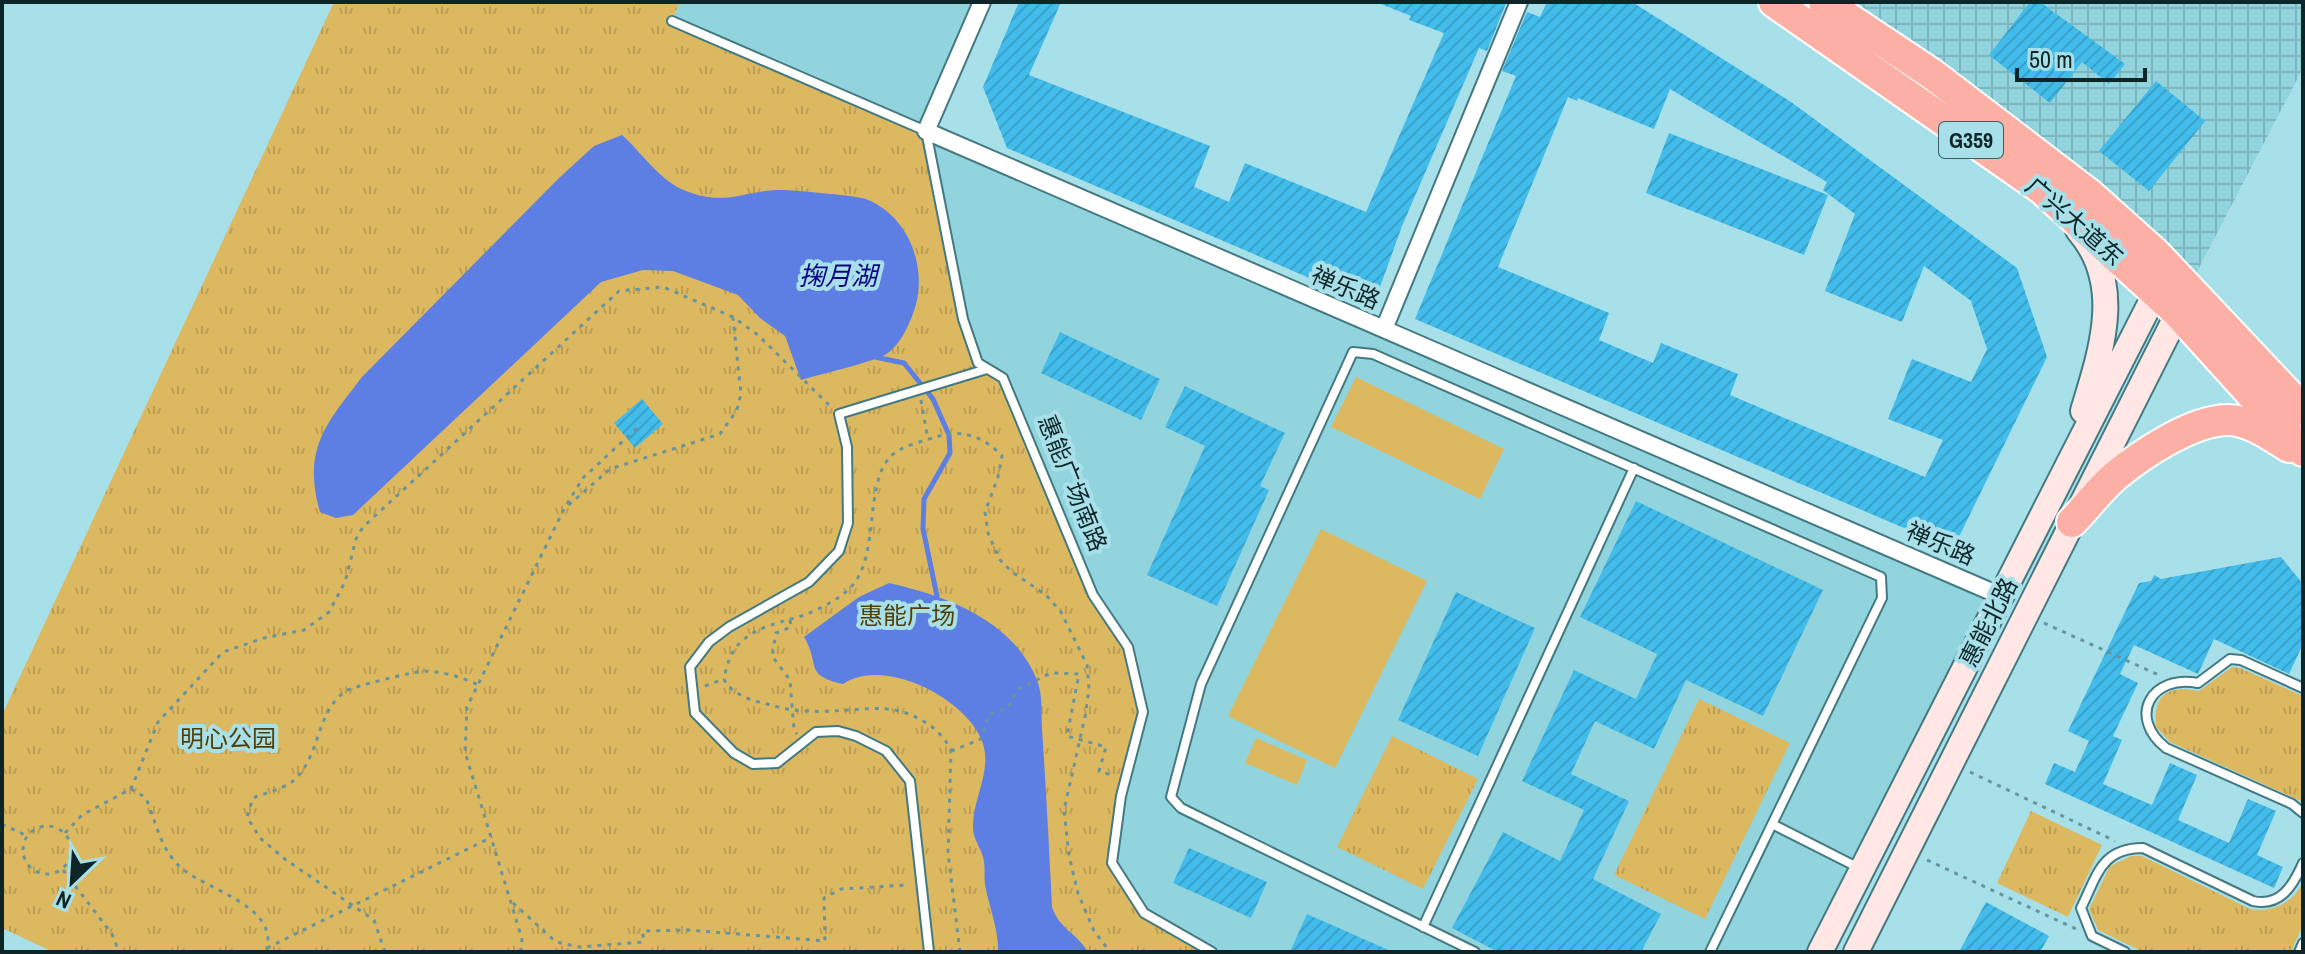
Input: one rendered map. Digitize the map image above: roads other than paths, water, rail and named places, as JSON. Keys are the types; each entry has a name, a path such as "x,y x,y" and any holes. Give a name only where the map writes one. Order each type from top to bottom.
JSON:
{"highway":[{"name":"广兴大道东","path":"1774,2 2042,189 2167,303 2303,453"},
{"name":"广兴大道东","path":"1824,2 1932,74 2089,194 2162,260 2303,410"},
{"path":"2072,522 2113,478 2158,446 2198,426 2229,420 2258,428 2303,453"}],"street":[{"path":"926,131 982,2"},
{"path":"1384,329 1519,2"},
{"name":"禅乐路","path":"926,131 2001,596"},
{"path":"2042,189 2085,238 2101,273 2108,304 2097,364 2056,488"},
{"name":"惠能北路","path":"1820,952 2056,488 2167,303"},
{"name":"惠能北路","path":"1856,952 2072,522 2167,303"}],"lane":[{"name":"禅乐路","path":"672,21 926,131"},
{"name":"惠能广场南路","path":"926,131 963,319 978,363 1003,378 1093,595 1128,647 1143,712 1125,779 1112,863 1144,913 1212,952"},
{"path":"1475,952 1181,808 1171,797 1201,684 1353,352 1373,354 1881,577 1882,598 1710,952"},
{"path":"929,952 910,781 886,751 838,731 816,732 777,763 753,764 734,753 695,713 690,667 709,642 729,627 809,582 839,551 848,523 847,447 839,414 987,369"},
{"path":"1423,927 1634,468"},
{"path":"2303,688 2241,660 2230,659 2198,683 2183,680 2160,687 2147,704 2148,730 2166,748 2292,804 2303,813"},
{"path":"1772,824 1862,869"},
{"path":"2125,952 2092,936 2081,908 2104,861 2115,853 2143,848 2264,904 2294,884 2303,863"},
{"path":"2299,952 2303,943"}],"water":[{"name":"掬月湖","path":"622,135 668,181 700,196 724,198 788,190 861,198 880,206 902,227 910,240 918,270 917,300 907,329 898,342 882,356 801,380 785,336 760,318 738,295 673,271 643,270 601,282 353,515 336,518 320,512 315,490 316,454 328,424 362,377 559,178 594,146"},
{"path":"889,583 933,595 975,614 1012,641 1026,659 1037,680 1041,698 1052,907 1059,921 1088,952 998,952 985,885 984,861 973,830 985,752 973,725 959,710 922,686 900,678 879,675 860,677 843,684 822,677 815,668 804,637 859,597"}],"waterway":[{"path":"875,357 904,363 933,399 949,435 950,453 924,499 923,529 937,596"}],"park label":[{"name":"惠能广场","path":"907,615"},
{"name":"明心公园","path":"228,738"}]}
